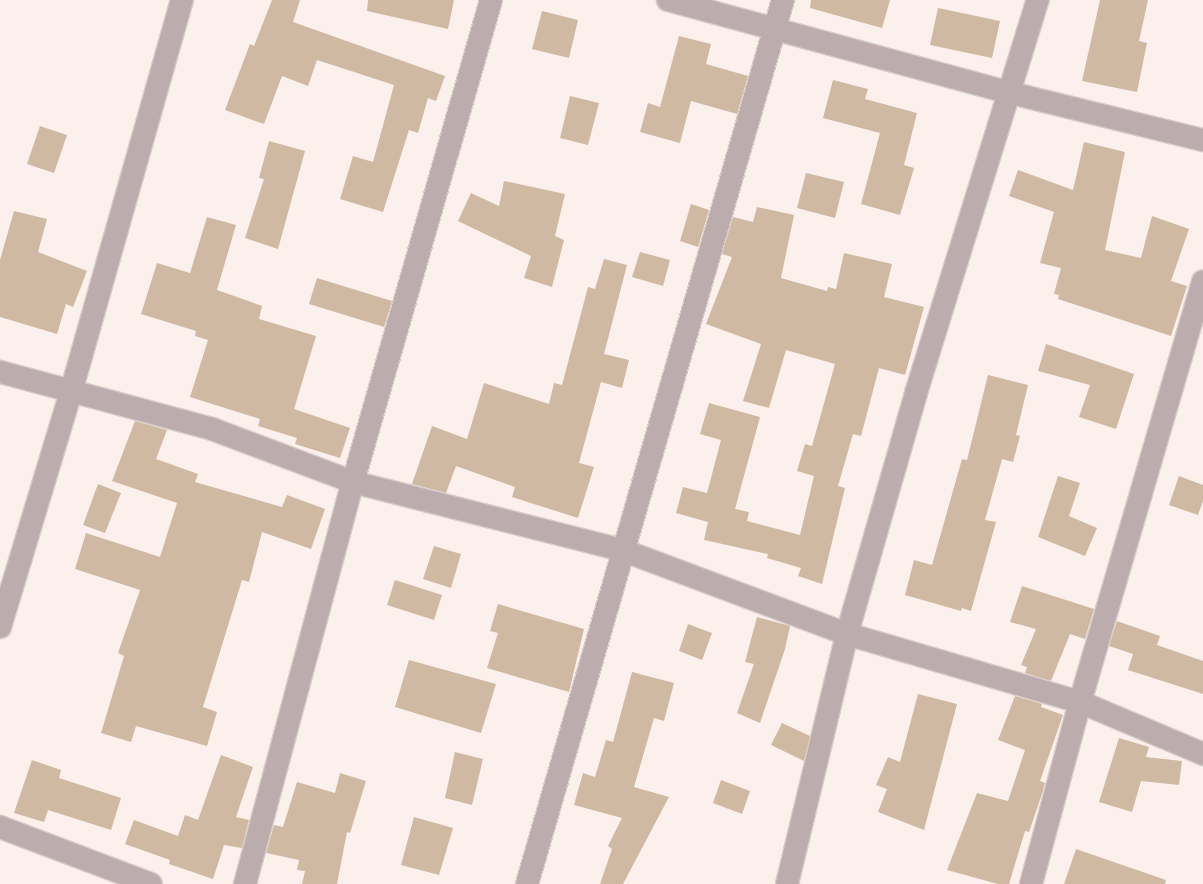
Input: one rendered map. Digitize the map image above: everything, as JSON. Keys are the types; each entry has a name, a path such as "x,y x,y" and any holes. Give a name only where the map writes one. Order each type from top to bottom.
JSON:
{"street":[{"path":"0,628 71,392 182,0"},
{"path":"245,884 353,482 492,0"},
{"path":"668,0 1010,93 1203,140"},
{"path":"527,884 622,550 783,0"},
{"path":"787,884 847,634 916,393 1038,0"},
{"path":"1031,884 1080,702 1203,282"},
{"path":"0,372 212,429 353,482 622,550 847,634 1080,702 1203,754"},
{"path":"0,827 151,884"}],"building":[{"path":"272,0 300,0 293,22 445,76 436,101 428,98 418,133 409,130 383,212 340,199 353,156 373,162 394,85 317,60 308,86 282,76 264,124 225,110 250,44 254,46"},
{"path":"368,0 454,0 448,29 367,11"},
{"path":"811,0 890,0 882,28 810,8"},
{"path":"1100,0 1148,0 1139,41 1147,43 1137,92 1082,81"},
{"path":"938,8 1000,21 992,58 930,45"},
{"path":"542,11 578,20 569,58 532,49"},
{"path":"679,36 711,44 706,64 748,76 737,114 691,101 680,143 640,132 648,103 660,107"},
{"path":"833,80 868,89 865,99 917,113 904,165 914,168 900,215 861,204 880,133 823,118"},
{"path":"570,96 599,103 588,145 560,138"},
{"path":"40,126 67,135 54,173 27,164"},
{"path":"269,141 305,151 278,249 245,238 264,179 259,178"},
{"path":"1084,142 1125,152 1105,250 1141,258 1152,216 1189,229 1171,281 1187,286 1171,336 1058,299 1059,295 1054,294 1061,268 1040,263 1054,212 1009,196 1018,170 1073,190"},
{"path":"806,173 844,182 835,218 797,208"},
{"path":"504,181 565,194 555,236 564,240 552,287 524,278 531,256 458,221 471,193 499,206"},
{"path":"691,204 709,210 698,247 680,241"},
{"path":"757,207 794,215 781,278 827,291 828,287 836,289 844,253 892,264 884,297 924,307 905,375 879,368 861,436 853,434 838,486 845,488 822,584 798,576 801,568 767,558 768,554 704,540 708,522 676,513 683,487 707,493 721,440 700,434 709,403 760,417 735,509 749,512 747,521 800,535 814,476 797,471 805,444 812,446 835,364 786,350 769,408 743,401 761,344 706,324 732,257 722,254 733,217 753,222"},
{"path":"14,211 47,219 38,252 87,271 73,307 66,304 57,334 0,317 0,260"},
{"path":"207,217 236,225 217,290 262,306 259,319 316,336 294,409 350,428 340,458 295,444 297,438 258,426 260,419 190,397 208,340 195,336 196,331 141,314 157,263 190,273"},
{"path":"640,252 670,260 663,286 632,277"},
{"path":"604,259 627,265 604,354 629,360 622,388 601,382 579,463 594,467 578,518 512,497 515,487 456,466 446,493 412,484 432,426 467,439 484,383 549,404 554,383 562,385 588,287 595,289"},
{"path":"317,278 392,301 384,327 309,304"},
{"path":"1046,344 1134,374 1116,429 1079,417 1090,385 1038,371"},
{"path":"988,375 1028,385 1016,435 1020,436 1013,462 1002,459 985,520 996,522 971,611 962,608 961,611 905,595 914,560 932,565 962,459 967,460"},
{"path":"135,421 167,430 156,459 198,474 195,482 282,507 287,495 325,509 311,549 262,532 249,582 242,580 203,707 217,712 207,746 136,726 131,742 101,733 124,656 118,653 140,590 75,569 86,533 160,557 177,503 112,481"},
{"path":"1058,476 1080,483 1069,516 1097,528 1085,556 1038,537"},
{"path":"1179,476 1203,485 1203,501 1198,515 1169,505"},
{"path":"98,484 121,493 105,533 83,525"},
{"path":"434,546 461,554 451,588 423,579"},
{"path":"395,580 442,595 434,620 387,605"},
{"path":"1022,586 1094,609 1085,639 1070,634 1051,681 1025,673 1027,667 1021,665 1036,629 1010,622"},
{"path":"498,604 584,629 569,692 487,668 498,633 490,631"},
{"path":"757,617 790,626 785,649 760,723 737,713 754,664 745,662"},
{"path":"1117,621 1160,636 1157,645 1203,661 1203,694 1128,670 1133,654 1109,646"},
{"path":"688,624 712,633 702,660 679,651"},
{"path":"409,660 496,684 481,733 395,707"},
{"path":"632,672 674,683 664,721 654,718 634,787 669,797 623,884 600,884 612,849 608,846 622,818 574,805 583,773 595,777 606,740 613,742"},
{"path":"918,694 957,704 924,830 878,812 887,789 876,785 888,757 900,762"},
{"path":"1015,696 1042,704 1041,707 1063,715 1040,781 1045,783 1042,794 1029,832 1025,831 1009,884 998,884 947,870 977,793 1008,801 1025,750 998,740"},
{"path":"782,723 810,736 804,761 771,745"},
{"path":"1119,738 1149,747 1146,757 1182,761 1179,785 1141,781 1132,812 1099,802"},
{"path":"455,752 483,759 472,805 445,798"},
{"path":"221,755 253,767 236,817 249,820 242,848 224,845 213,879 169,864 170,860 125,844 134,820 178,836 185,815 198,820"},
{"path":"32,760 61,770 59,778 121,798 111,830 48,810 44,822 14,813"},
{"path":"340,773 366,781 350,833 347,832 337,884 302,884 305,871 297,870 299,860 266,853 274,825 283,827 297,782 335,793"},
{"path":"721,780 750,791 742,814 713,803"},
{"path":"414,817 453,828 439,875 401,865"},
{"path":"1076,849 1166,880 1165,884 1064,884"}]}
